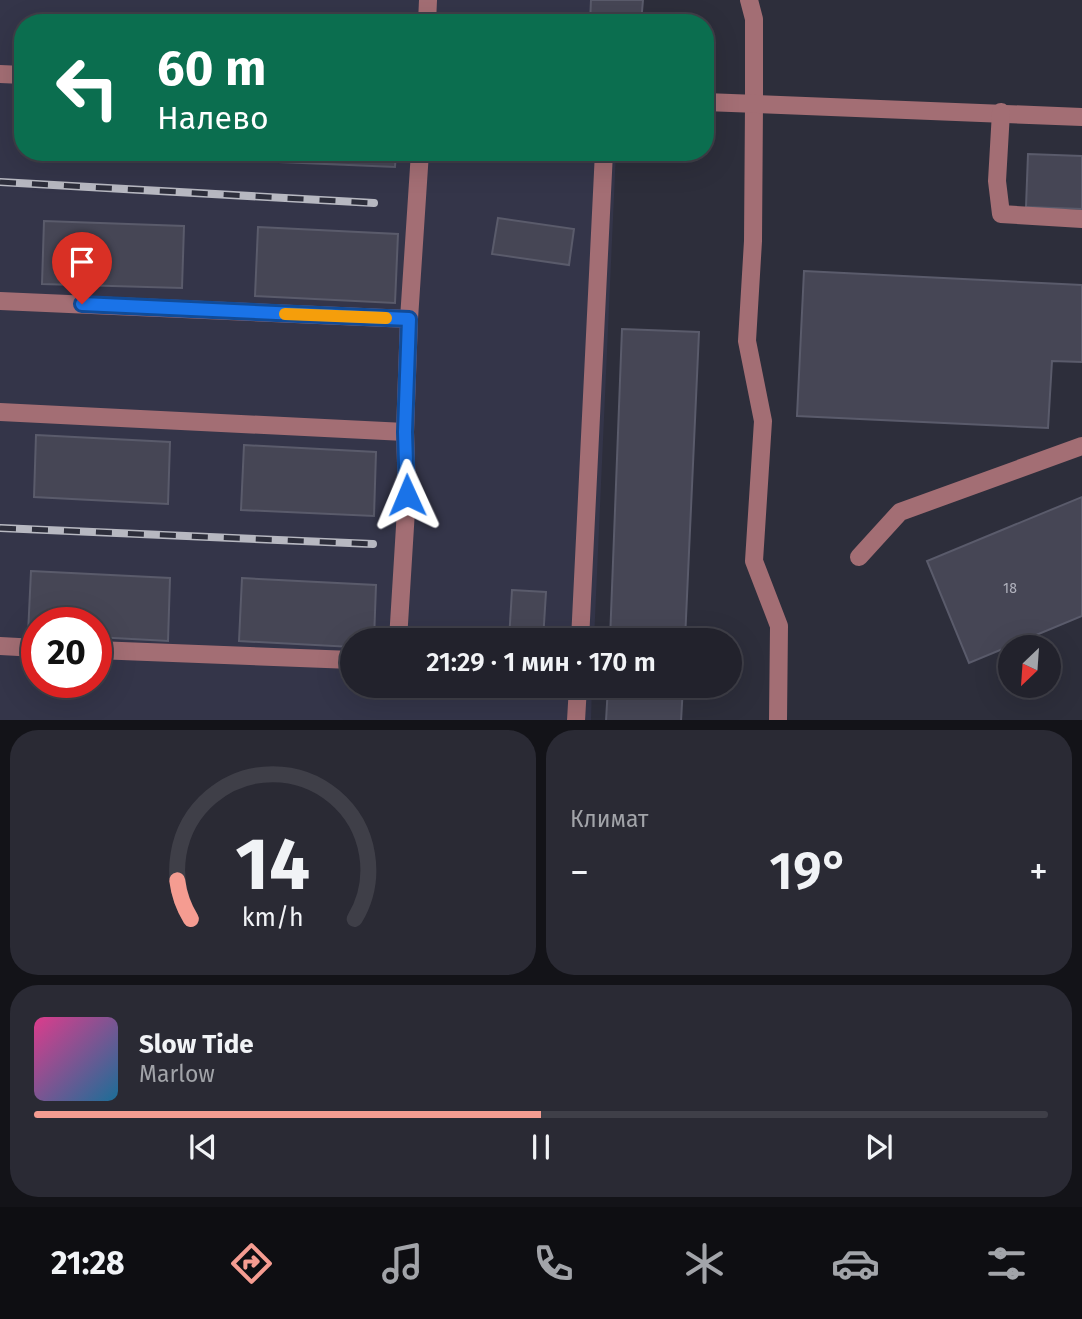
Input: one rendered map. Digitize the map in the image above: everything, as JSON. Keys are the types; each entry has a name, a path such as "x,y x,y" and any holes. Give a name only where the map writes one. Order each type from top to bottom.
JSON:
{"street":[{"path":"749,0 754,19 754,104 753,241 747,341 763,421 754,561 779,626 778,720"},
{"path":"714,102 1082,117"},
{"path":"1001,112 997,181 1001,214 1082,219"},
{"path":"399,628 407,495 405,432 409,319 419,161"},
{"path":"581,628 604,161"},
{"path":"0,301 409,319"},
{"path":"0,412 405,432"},
{"path":"859,557 900,512 1082,446"},
{"path":"0,646 21,647"},
{"path":"112,651 340,660"},
{"path":"576,720 577,698"}],"shaded area":[{"path":"0,0 643,0 642,14 14,14 14,161 616,161 595,628 340,628 340,698 592,698 591,720 0,720"}],"building":[{"path":"591,0 643,0 642,14 590,14"},
{"path":"1028,154 1082,156 1082,209 1026,207"},
{"path":"256,161 395,161 395,167"},
{"path":"498,218 574,229 569,265 492,254"},
{"path":"44,221 184,226 182,288 42,284"},
{"path":"258,227 398,234 395,303 255,296"},
{"path":"804,271 1082,285 1082,362 1052,361 1048,428 797,416"},
{"path":"622,329 699,332 686,628 610,628"},
{"path":"36,435 170,442 168,504 34,497"},
{"path":"244,445 376,452 374,516 241,510"},
{"path":"1082,497 1082,616 1036,635 998,635 998,651 969,663 927,561"},
{"path":"31,571 170,578 168,641 112,638 112,607 29,607"},
{"path":"242,578 376,585 374,628 340,628 340,646 239,641"},
{"path":"512,590 546,592 544,628 510,628"},
{"path":"607,698 682,698 681,720 606,720"}],"railway":[{"path":"0,182 374,203"},
{"path":"0,528 373,544"}],"slow traffic":[{"path":"285,314 386,318"}],"route":[{"path":"82,304 409,319 405,432 407,495"}]}
